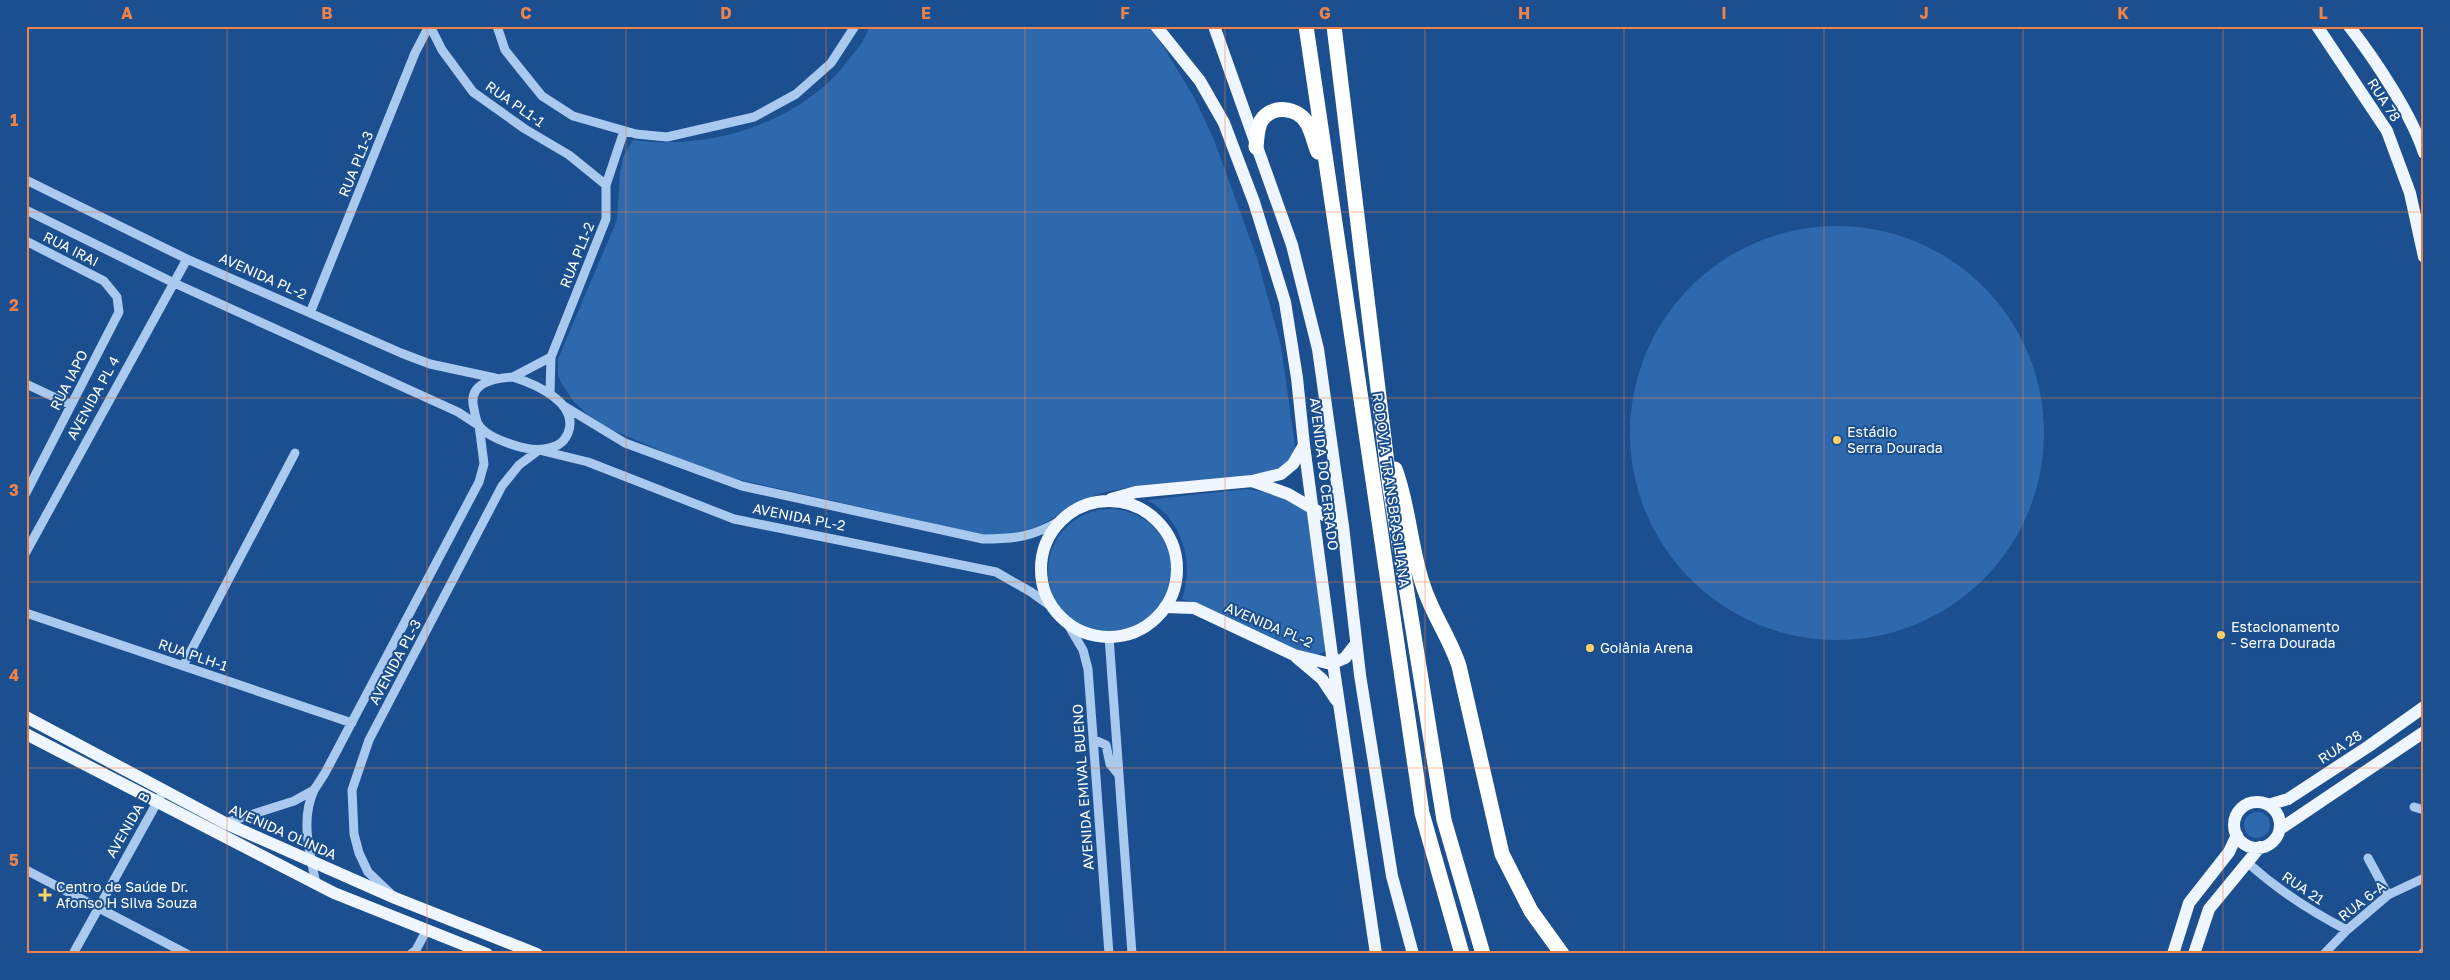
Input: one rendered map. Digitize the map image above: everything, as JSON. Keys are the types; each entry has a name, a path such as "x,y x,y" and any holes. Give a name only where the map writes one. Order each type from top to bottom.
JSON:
{"highway":[{"name":"RODOVIA TRANSBRASILIANA","path":"1306,26 1422,813 1462,954"},
{"name":"RODOVIA TRANSBRASILIANA","path":"1334,26 1385,444 1444,820 1482,954"},
{"path":"1256,147 1258,127 1267,114 1280,109 1293,112 1307,123 1329,181"},
{"path":"1385,444 1401,488 1424,588 1456,656 1502,854 1531,911 1562,954"}],"main road":[{"name":"AVENIDA DO CERRADO","path":"1156,26 1200,81 1224,123 1254,202 1285,302 1297,378 1333,663 1376,954"},
{"name":"AVENIDA DO CERRADO","path":"1214,26 1292,245 1318,349 1343,526 1355,645 1392,876 1412,954"},
{"name":"RUA 78","path":"2318,26 2387,131 2410,193 2424,257"},
{"name":"RUA 78","path":"2349,26 2418,133 2424,153"},
{"path":"1106,501 1125,503 1142,510 1157,521 1168,536 1175,553 1177,572 1174,590 1166,607 1150,623 1131,633 1109,637 1087,634 1067,623 1052,607 1042,586 1040,562 1047,539 1061,520 1082,506 1136,492 1252,481 1281,474 1293,464 1304,445"},
{"path":"1252,481 1288,494 1343,526"},
{"name":"AVENIDA PL-2","path":"1166,607 1194,608 1294,655 1333,663"},
{"path":"1333,663 1345,658 1355,645"},
{"path":"1294,655 1322,679 1339,704"},
{"name":"RUA 28","path":"2268,805 2288,799 2424,707"},
{"name":"AVENIDA OLINDA","path":"26,716 225,823 395,898 537,954"},
{"path":"2194,954 2208,909 2260,848 2273,842 2280,829 2424,732"},
{"name":"AVENIDA OLINDA","path":"26,734 156,803 316,884 423,930 487,954"},
{"path":"2173,954 2189,903 2229,852 2237,835 2235,821 2242,809 2254,802 2268,805 2278,815 2280,829"},
{"path":"2237,835 2246,845 2260,848"},
{"path":"423,930 428,910"},
{"path":"449,939 456,921"}],"street":[{"name":"RUA PL1-1","path":"430,26 442,50 473,92 525,129 569,155 606,184"},
{"name":"RUA PL1-3","path":"310,314 415,53 430,26"},
{"path":"497,26 505,50 542,96 573,116 624,131 667,137 754,117 796,94 831,63 855,26"},
{"name":"RUA PL1-2","path":"550,394 551,357 606,218 606,184 624,131"},
{"name":"AVENIDA PL-2","path":"26,180 187,259 310,314 430,364 495,378"},
{"path":"26,210 172,282 458,412 492,436 508,444 539,450 558,446 566,439 570,429 570,419 564,406 534,383 513,377 495,378 481,383 473,396 472,404 479,425"},
{"name":"RUA IRAI","path":"26,241 104,281"},
{"name":"AVENIDA PL 4","path":"26,552 172,282 187,259"},
{"name":"RUA IAPO","path":"26,493 119,312 117,297 104,281"},
{"path":"513,377 551,357"},
{"path":"26,384 71,405"},
{"name":"AVENIDA PL-2","path":"564,406 625,443 742,486 982,539 1016,539 1042,531 1061,520"},
{"name":"AVENIDA PL-3","path":"316,884 307,823 309,800 352,724 479,482 484,464 479,425"},
{"name":"AVENIDA PL-2","path":"539,450 588,462 734,520 996,572 1031,592 1052,607"},
{"name":"AVENIDA PL-3","path":"395,898 368,872 359,853 354,834 352,790 369,740 502,486 510,475 539,450"},
{"path":"183,666 295,453"},
{"name":"RUA PLH-1","path":"26,613 352,724"},
{"name":"AVENIDA EMIVAL BUENO","path":"1067,623 1083,650 1088,669 1109,954"},
{"path":"1109,637 1132,954"},
{"path":"1093,739 1106,745 1110,764 1118,774"},
{"name":"AVENIDA B","path":"73,954 164,790"},
{"path":"225,823 294,801 314,790"},
{"path":"2414,807 2424,810"},
{"path":"2368,858 2388,895"},
{"name":"RUA 21","path":"2248,863 2272,885 2316,914 2347,930"},
{"path":"26,870 187,954"},
{"name":"RUA 6-A","path":"2324,954 2347,930 2388,895 2424,878"},
{"path":"414,952 423,930"}],"shaded area":[{"path":"869,26 1151,26 1195,99 1214,140 1257,258 1281,346 1295,446 1290,463 1252,476 1159,484 1106,492 1087,498 1037,527 1015,534 993,537 737,479 692,464 608,428 588,415 574,402 558,376 558,359 617,220 623,157 633,140 662,142 693,141 723,136 752,128 781,115 807,100 830,81 859,47"},
{"name":"Estádio Serra Dourada","path":"1837,226 1877,230 1916,242 1952,261 1983,287 2009,318 2028,354 2040,393 2044,433 2040,473 2028,512 2009,548 1983,579 1952,605 1916,624 1877,636 1837,640 1797,636 1758,624 1722,605 1691,579 1665,548 1646,512 1634,473 1630,433 1634,393 1646,354 1665,318 1691,287 1722,261 1758,242 1797,230"},
{"path":"1246,489 1283,495 1308,512 1327,648 1320,654 1315,656 1305,655 1199,604 1182,599 1187,571 1182,543 1177,530 1169,518 1147,500"},
{"path":"1110,509 1134,514 1154,527 1167,547 1172,571 1167,595 1154,615 1134,628 1110,633 1086,628 1066,615 1053,595 1048,571 1053,547 1066,527 1086,514"},
{"path":"2257,812 2266,816 2270,825 2266,834 2257,838 2248,834 2244,825 2248,816"}],"place":[{"name":"Estádio Serra Dourada","path":"1837,440"},
{"name":"Estacionamento - Serra Dourada","path":"2221,635"},
{"name":"Goiânia Arena","path":"1590,648"},
{"name":"Centro de Saúde Dr. Afonso H Silva Souza","path":"45,895"}]}
